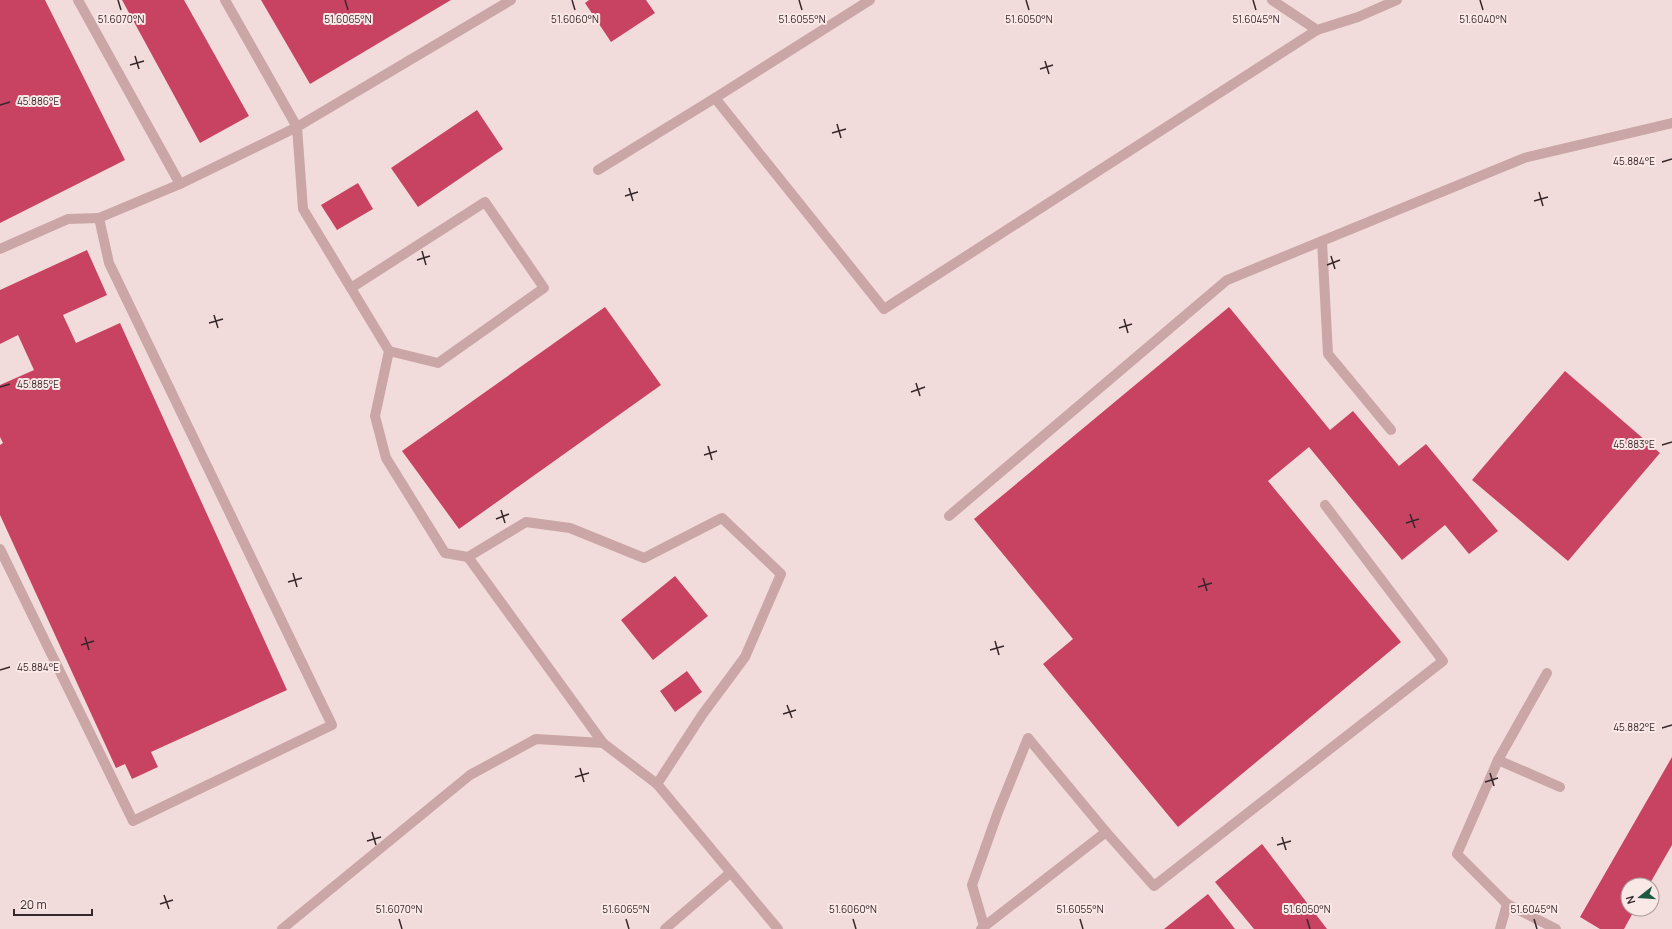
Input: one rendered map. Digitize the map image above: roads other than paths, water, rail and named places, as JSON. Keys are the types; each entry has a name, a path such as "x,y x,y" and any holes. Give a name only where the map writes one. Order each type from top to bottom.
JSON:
{"lane":[{"path":"78,0 180,184"},
{"path":"225,0 297,127 303,209 389,351 375,416 386,458 446,554 468,557 526,522 570,528 644,558 722,518 782,574 745,657 702,715 657,784"},
{"path":"0,249 68,219 98,218 180,184 297,127 511,0"},
{"path":"598,170 870,0"},
{"path":"1272,0 1317,30"},
{"path":"715,98 884,309 1317,30 1358,17 1397,0"},
{"path":"950,516 1227,280 1524,158 1672,123"},
{"path":"351,288 485,202 544,288 438,363 389,351"},
{"path":"0,549 133,821 332,725 109,263 98,218"},
{"path":"1322,241 1328,354 1391,430"},
{"path":"1106,832 982,928 972,884 998,812 1028,738 1106,832 1154,886 1442,661 1325,505"},
{"path":"468,557 603,743 657,784 778,929"},
{"path":"1547,673 1498,760 1457,854 1507,904 1556,929"},
{"path":"282,929 470,775 536,739 603,743"},
{"path":"1498,760 1560,787"},
{"path":"665,929 730,873"},
{"path":"1500,929 1507,904"}]}
